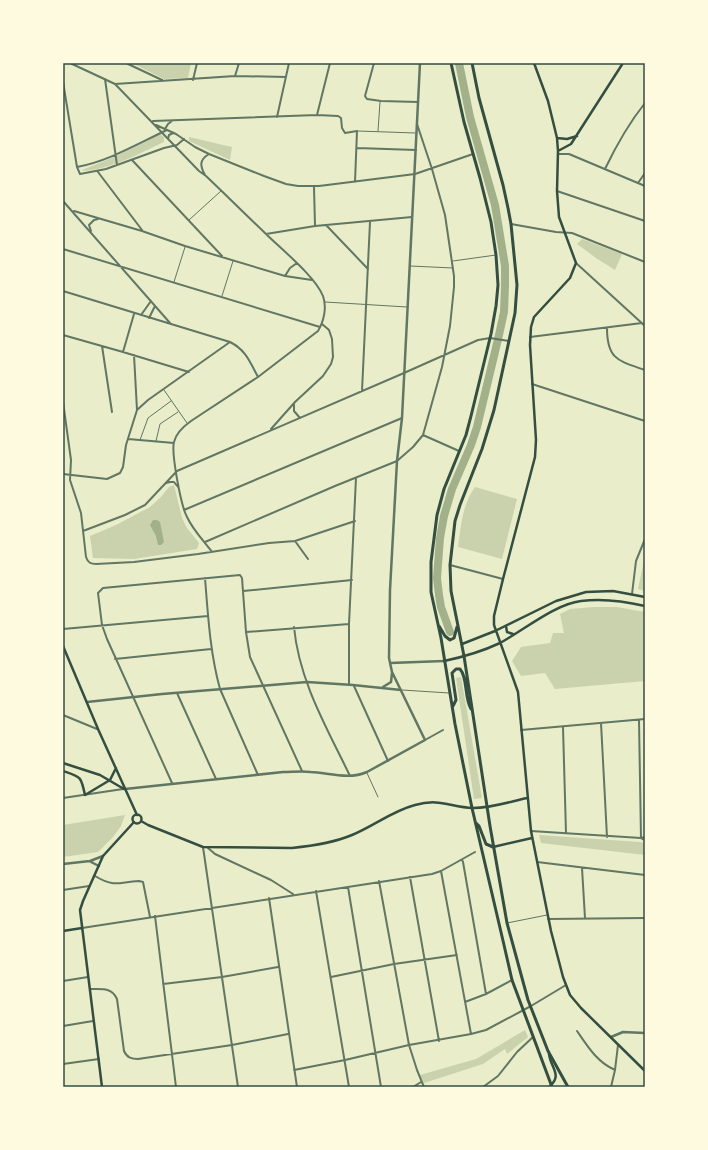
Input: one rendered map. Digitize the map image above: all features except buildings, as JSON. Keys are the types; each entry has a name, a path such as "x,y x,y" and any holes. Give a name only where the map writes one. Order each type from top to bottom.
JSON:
{"main road":[{"path":"451,63 464,122 491,222 496,255 498,293 491,338 472,416 444,489 437,515 431,562 431,592 472,808 512,980 551,1086"},
{"path":"472,63 478,98 503,185 511,224 517,284 515,313 488,433 455,521 450,565 451,597 462,644 462,656 507,923 520,974 557,1076 551,1086"},
{"path":"534,63 548,101 557,138 557,191 559,217 576,263 570,278 534,317 530,337 536,440 535,457 502,579 494,616 494,625 499,643 518,692 532,838 548,919 566,985 570,995 578,1005 645,1070"},
{"path":"558,153 571,144 623,63"},
{"path":"557,138 567,139 577,135"},
{"path":"462,644 506,626 556,601 586,592 603,590 645,597"},
{"path":"444,661 499,643 557,610 581,601 623,601 645,606"},
{"path":"438,625 445,636 450,640 454,638 456,633 456,622"},
{"path":"506,626 507,632 513,634"},
{"path":"63,646 98,729 137,815 141,817 141,821 203,847 304,847 342,839 362,831 399,811 416,804 430,801 472,808 487,807 527,798"},
{"path":"453,707 456,700 452,673 456,669 460,669 463,674 468,703 472,710"},
{"path":"63,763 110,780 125,789"},
{"path":"63,771 78,776 81,779 85,795 110,780 116,767"},
{"path":"102,1087 80,910 89,886 104,856 134,822 134,817 137,815"},
{"path":"134,822 138,823 141,821"},
{"path":"475,822 479,826 486,844 493,847 532,838"},
{"path":"63,931 82,928"},
{"path":"548,1052 568,1087"}],"street":[{"path":"70,63 115,84 199,171 297,263 321,292 324,302 322,324 307,340 258,377 188,424 179,432 174,443 179,488 184,510 190,524 212,552"},
{"path":"126,63 163,81"},
{"path":"193,80 197,63"},
{"path":"235,76 239,63"},
{"path":"277,117 289,63"},
{"path":"317,115 330,63"},
{"path":"374,63 365,96 367,99 380,101 418,102"},
{"path":"420,63 402,418 397,462 390,590 389,649 392,672 425,740"},
{"path":"115,84 235,76 286,77"},
{"path":"105,79 117,165"},
{"path":"63,82 76,167 80,174 98,172 164,148 174,146 179,144 184,139"},
{"path":"605,169 614,149 645,102"},
{"path":"152,121 317,115 338,116 341,118 342,128 345,133 358,131 355,182"},
{"path":"76,167 93,164 116,155 162,132 173,120"},
{"path":"205,542 397,462 423,435 444,355 454,287 453,261 445,215 432,168 417,124"},
{"path":"156,125 166,129 209,154 286,184 298,186 355,182 415,174 473,154"},
{"path":"167,139 169,135 173,133"},
{"path":"357,148 416,150"},
{"path":"558,153 568,154 645,186"},
{"path":"206,176 201,163 203,158 209,154"},
{"path":"132,160 222,257"},
{"path":"98,172 142,230"},
{"path":"638,183 645,173"},
{"path":"314,186 316,226"},
{"path":"557,191 645,221"},
{"path":"63,200 171,324"},
{"path":"74,212 142,230 185,246 284,276 312,280"},
{"path":"266,234 316,226 412,217"},
{"path":"92,233 89,225 94,220 99,218"},
{"path":"362,391 370,222"},
{"path":"511,224 572,233 645,262"},
{"path":"326,225 368,269"},
{"path":"63,249 320,327"},
{"path":"284,276 290,268 297,263"},
{"path":"576,263 626,307 645,326"},
{"path":"63,292 230,342 240,347 258,377"},
{"path":"141,315 151,301"},
{"path":"149,318 156,306"},
{"path":"123,352 134,314"},
{"path":"270,430 295,402 323,376 331,364 334,357 332,339 329,330 322,324"},
{"path":"530,337 642,324"},
{"path":"607,328 609,348 616,358 622,362 645,370"},
{"path":"63,335 189,372"},
{"path":"83,531 139,509 155,496 177,471 478,340 491,338 509,341"},
{"path":"137,410 148,400 230,342"},
{"path":"102,346 112,412"},
{"path":"63,474 107,479 116,476 122,471 128,439 137,410 134,356"},
{"path":"532,384 645,420"},
{"path":"63,402 71,460 69,475 79,508 88,562 96,564 134,562 269,543 295,541 355,521"},
{"path":"295,402 294,410 300,418"},
{"path":"184,510 402,418"},
{"path":"423,435 459,451"},
{"path":"128,439 174,443"},
{"path":"349,685 349,624 356,478"},
{"path":"165,483 174,482 179,488"},
{"path":"632,594 636,560 641,545 645,539"},
{"path":"295,541 308,559"},
{"path":"450,565 502,579"},
{"path":"172,783 115,659 102,625 98,594 101,589 238,574 242,578 246,632 250,657 302,771"},
{"path":"205,578 211,649 220,689 258,775"},
{"path":"243,591 352,580"},
{"path":"63,629 208,616"},
{"path":"246,632 294,627 349,624"},
{"path":"294,627 301,666 314,702 350,776"},
{"path":"115,659 211,649"},
{"path":"390,663 444,661"},
{"path":"382,688 391,682 392,672"},
{"path":"87,702 132,696 307,682 402,690"},
{"path":"353,685 388,761"},
{"path":"176,693 216,779"},
{"path":"63,715 98,729"},
{"path":"521,730 645,719"},
{"path":"639,720 641,838"},
{"path":"601,723 607,837"},
{"path":"563,727 566,833"},
{"path":"63,798 172,783 302,771 350,776 366,772 443,730"},
{"path":"531,831 607,837 645,838"},
{"path":"203,847 238,1087"},
{"path":"208,848 215,854 271,880 293,894"},
{"path":"82,928 293,894 432,874 441,871 475,852"},
{"path":"63,864 90,861 104,856"},
{"path":"462,860 486,994"},
{"path":"90,861 100,866"},
{"path":"537,862 645,875"},
{"path":"582,868 585,918"},
{"path":"441,871 471,1034"},
{"path":"95,876 111,884 142,882 144,884 150,917"},
{"path":"410,877 439,1041"},
{"path":"379,881 410,1045 421,1082 424,1087"},
{"path":"63,890 89,886"},
{"path":"348,886 381,1087"},
{"path":"316,891 349,1087"},
{"path":"269,898 297,1087"},
{"path":"155,916 176,1087"},
{"path":"548,919 645,918"},
{"path":"331,977 394,964 457,955"},
{"path":"163,984 279,967"},
{"path":"63,981 88,977"},
{"path":"465,1002 486,994 512,980"},
{"path":"294,1070 486,1030 566,985"},
{"path":"90,988 110,990 115,994 124,1051 127,1056 132,1058 138,1059 232,1045 288,1034"},
{"path":"63,1026 94,1021"},
{"path":"577,1031 596,1057 601,1062 615,1070"},
{"path":"611,1037 623,1032 645,1033"},
{"path":"483,1087 498,1076 517,1052 533,1037"},
{"path":"611,1087 618,1045"},
{"path":"63,1064 99,1059"},
{"path":"413,1087 421,1082"}],"lane":[{"path":"378,132 380,101"},
{"path":"358,131 417,133"},
{"path":"188,220 221,191"},
{"path":"174,282 185,246"},
{"path":"453,261 496,255"},
{"path":"222,297 234,260"},
{"path":"410,266 453,268"},
{"path":"324,302 408,307"},
{"path":"163,390 188,424"},
{"path":"139,440 148,418 171,401"},
{"path":"156,442 160,424 179,411"},
{"path":"402,690 451,693"},
{"path":"366,772 378,797"},
{"path":"507,923 548,915"}],"shaded area":[{"path":"132,63 191,63 188,78 164,79"},
{"path":"160,134 164,137 164,142 135,156 94,170 82,170 114,157"},
{"path":"189,137 232,147 230,160 189,141"},
{"path":"582,239 622,254 615,270 577,244"},
{"path":"174,485 182,518 187,528 199,543 197,549 134,559 93,558 90,536 116,525 150,507 169,487"},
{"path":"475,487 517,499 502,559 458,547 465,508 467,501"},
{"path":"153,520 160,522 164,542 161,545 158,545 156,536 150,525"},
{"path":"645,556 645,591 638,589"},
{"path":"617,607 645,612 645,681 555,689 545,673 521,676 512,661 521,647 550,643 553,633 564,633 560,614 570,609"},
{"path":"461,677 482,798 474,799 456,678"},
{"path":"125,815 121,826 113,837 98,852 63,857 63,825"},
{"path":"539,835 640,842 645,843 645,855 541,843"},
{"path":"525,1030 528,1037 507,1054 505,1049 483,1064 424,1083 420,1075 476,1059"}],"waterway":[{"path":"450,632 441,607 437,578 440,538 444,516 452,489 477,427 504,312 505,286 505,266 495,205 470,117 459,63"}]}
